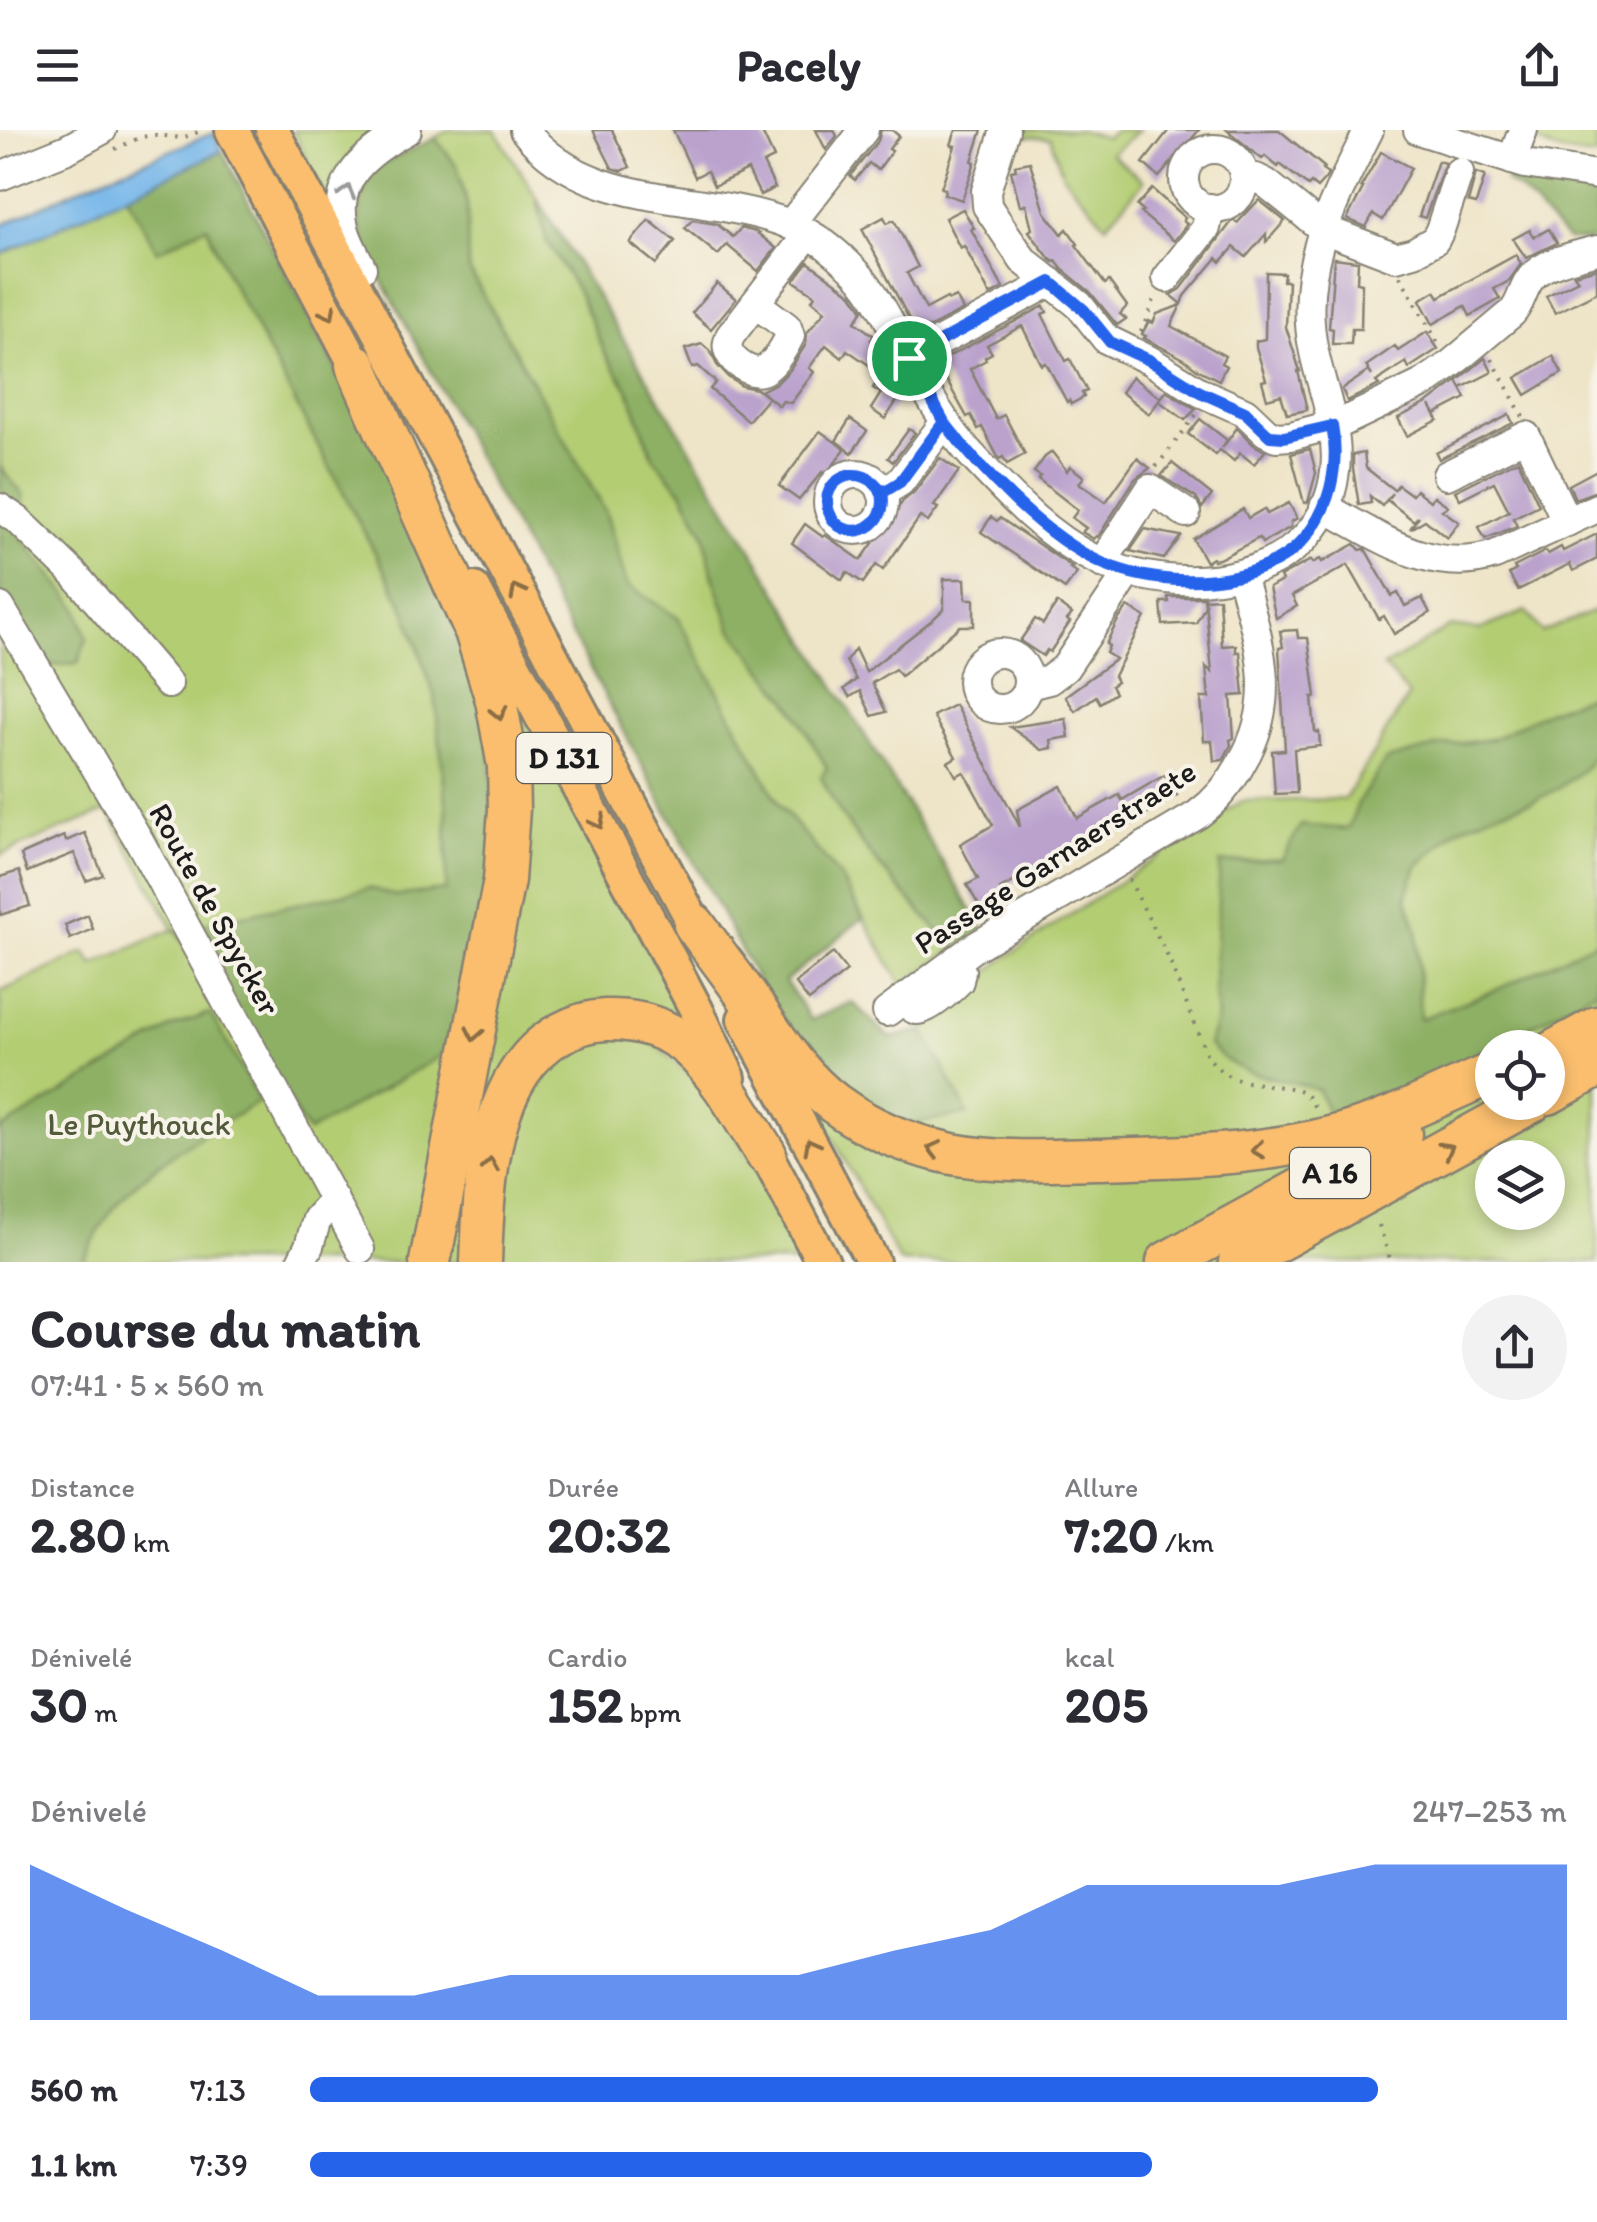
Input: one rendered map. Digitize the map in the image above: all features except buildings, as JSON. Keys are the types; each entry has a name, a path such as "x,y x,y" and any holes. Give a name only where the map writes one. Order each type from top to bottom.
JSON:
{"highway":[{"path":"356,365 475,632 496,700 508,766 506,866 430,1262"},
{"path":"694,924 786,1054 823,1094 889,1135 953,1154 1014,1160 1112,1158 1284,1147 1370,1126 1475,1080"},
{"path":"482,1262 484,1215 502,1105 519,1069 537,1050 579,1025 625,1020 677,1038 711,1070 766,1154"},
{"path":"1565,1048 1595,1042"},
{"path":"1565,1075 1595,1042"},
{"name":"A 16","path":"1167,1262 1475,1093"},
{"name":"A 16","path":"1238,1262 1499,1120"},
{"path":"1268,1262 1398,1175"}],"main road":[{"name":"D 131","path":"232,130 696,1009 823,1262"},
{"name":"D 131","path":"276,138 873,1262"}],"street":[{"path":"406,382 346,235 342,210 348,183 360,162 407,130"},
{"path":"524,130 549,156 590,180 758,214 799,229 847,262 868,285 944,422 977,462 1045,527 1102,563 1129,572 1182,579 1216,578 1265,567 1291,551 1324,508 1335,473 1336,454 1310,331 1311,285 1322,229 1368,130"},
{"path":"1005,130 986,192 986,206 1024,260 1084,310 1106,340 1245,412 1276,437 1332,426 1424,383 1452,364 1518,306 1535,273 1597,250"},
{"path":"1418,130 1512,160 1597,176"},
{"path":"1512,160 1523,130"},
{"path":"755,303 853,136"},
{"path":"0,176 67,150 104,142"},
{"path":"1211,149 1227,152 1239,162 1244,178 1236,200 1210,208 1196,202 1186,188 1186,168 1196,155 1211,149"},
{"path":"1244,178 1266,182 1322,229 1390,256 1402,256 1431,243 1438,235 1459,172"},
{"path":"1167,278 1206,228 1210,208"},
{"path":"909,358 1051,282"},
{"path":"882,493 900,482 944,422"},
{"path":"1447,475 1526,436 1568,522"},
{"path":"1102,563 1150,489 1186,513"},
{"path":"0,508 20,521 74,574 168,684"},
{"path":"1324,508 1418,555 1450,562 1495,555 1597,508"},
{"path":"1028,685 1049,680 1065,668 1129,572"},
{"name":"Passage Garnaerstraete","path":"895,1006 958,959 1204,810 1231,780 1254,741 1264,679 1241,574"},
{"name":"Route de Spycker","path":"0,608 140,842 360,1248"},
{"path":"301,1262 317,1219 334,1200"}],"path":[{"path":"104,142 156,136 182,138 204,130"},
{"path":"1402,256 1402,282 1452,364"},
{"path":"1133,353 1152,302 1167,278"},
{"path":"1482,339 1525,421 1526,436"},
{"path":"1150,489 1149,477 1209,396"},
{"path":"1120,862 1167,955 1213,1065 1232,1080 1297,1090 1307,1095 1317,1112"},
{"path":"1379,1224 1391,1262"}],"green space":[{"path":"293,130 387,130 357,147 340,170 326,201"},
{"path":"448,130 495,130 537,198 546,240 629,391 653,457 683,493 704,533 712,573 731,628 792,706 827,768 821,777 848,824 881,868 955,949 902,985 840,877 780,806 678,619 627,586 606,513 468,268 467,204 457,166 435,138"},
{"path":"1004,130 1081,130 1106,138 1116,130 1139,130 1111,154 1144,181 1106,225 1063,175 1050,138 1020,136"},
{"path":"1530,130 1597,130 1597,157 1552,149 1536,141"},
{"path":"435,138 457,166 467,204 468,268 606,513 627,585 678,618 780,806 840,877 863,918 785,981 811,1020 852,1002 890,1038 923,1030 968,1114 910,1124 876,1116 801,1049 761,987 368,254 358,222 367,182 376,167"},
{"path":"222,151 397,484 491,718 493,866 458,1046 308,1132 175,930 370,888 396,896 446,890 447,810 435,697 405,609 226,272 207,226 157,251 127,195"},
{"path":"1511,171 1597,185 1597,241 1567,240 1520,190 1506,182"},
{"name":"Le Puythouck","path":"127,195 157,250 206,225 226,272 405,609 435,697 447,810 446,890 396,896 370,888 458,1046 417,1262 0,1262 0,992 85,952 93,965 174,929 108,810 0,855 0,622 24,496 0,467 0,255"},
{"path":"537,198 983,929 955,949 881,868 848,824 821,777 827,768 792,706 731,628 712,573 704,533 683,493 653,457 629,391 546,240"},
{"path":"0,467 24,496 18,534 77,607 87,638 78,663 25,668 0,622"},
{"path":"1597,610 1597,1262 900,1262 812,1100 967,1113 923,1030 1002,960 1242,801 1345,799 1409,695 1384,667 1451,626 1479,630 1526,611 1542,632"},
{"path":"499,670 693,1032 530,1044 472,1262 437,1262"},
{"path":"1593,694 1597,696 1597,752 1584,769 1559,788 1457,829 1417,866 1406,897 1417,930 1420,1019 1498,989 1597,941 1597,989 1524,1030 1475,1030 1475,1056 1402,1094 1330,1116 1318,1090 1246,1071 1209,1045 1217,1017 1214,984 1220,863 1282,859 1301,825 1348,829 1359,801 1386,760 1440,746 1492,739 1547,711"},
{"name":"Le Puythouck","path":"210,1013 260,1101 186,1146 134,1185 108,1215 82,1262 0,1262 0,1130 172,1027"},
{"path":"615,1034 652,1042 710,1091 810,1262 499,1262 513,1127 527,1083 577,1040"}],"water":[{"path":"213,133 222,151 0,255 0,226 86,185"}],"route":[{"path":"909,358 944,422 900,482 882,493 878,519 864,529 846,529 835,522 829,510 828,496 834,484 845,476 858,474 874,482 882,493 889,490 900,482 944,422 977,462 1053,534 1102,563 1144,575 1206,579 1265,567 1291,551 1306,535 1331,490 1336,454 1332,426 1284,437 1270,436 1245,412 1110,342 1084,310 1051,282 909,358"}]}
